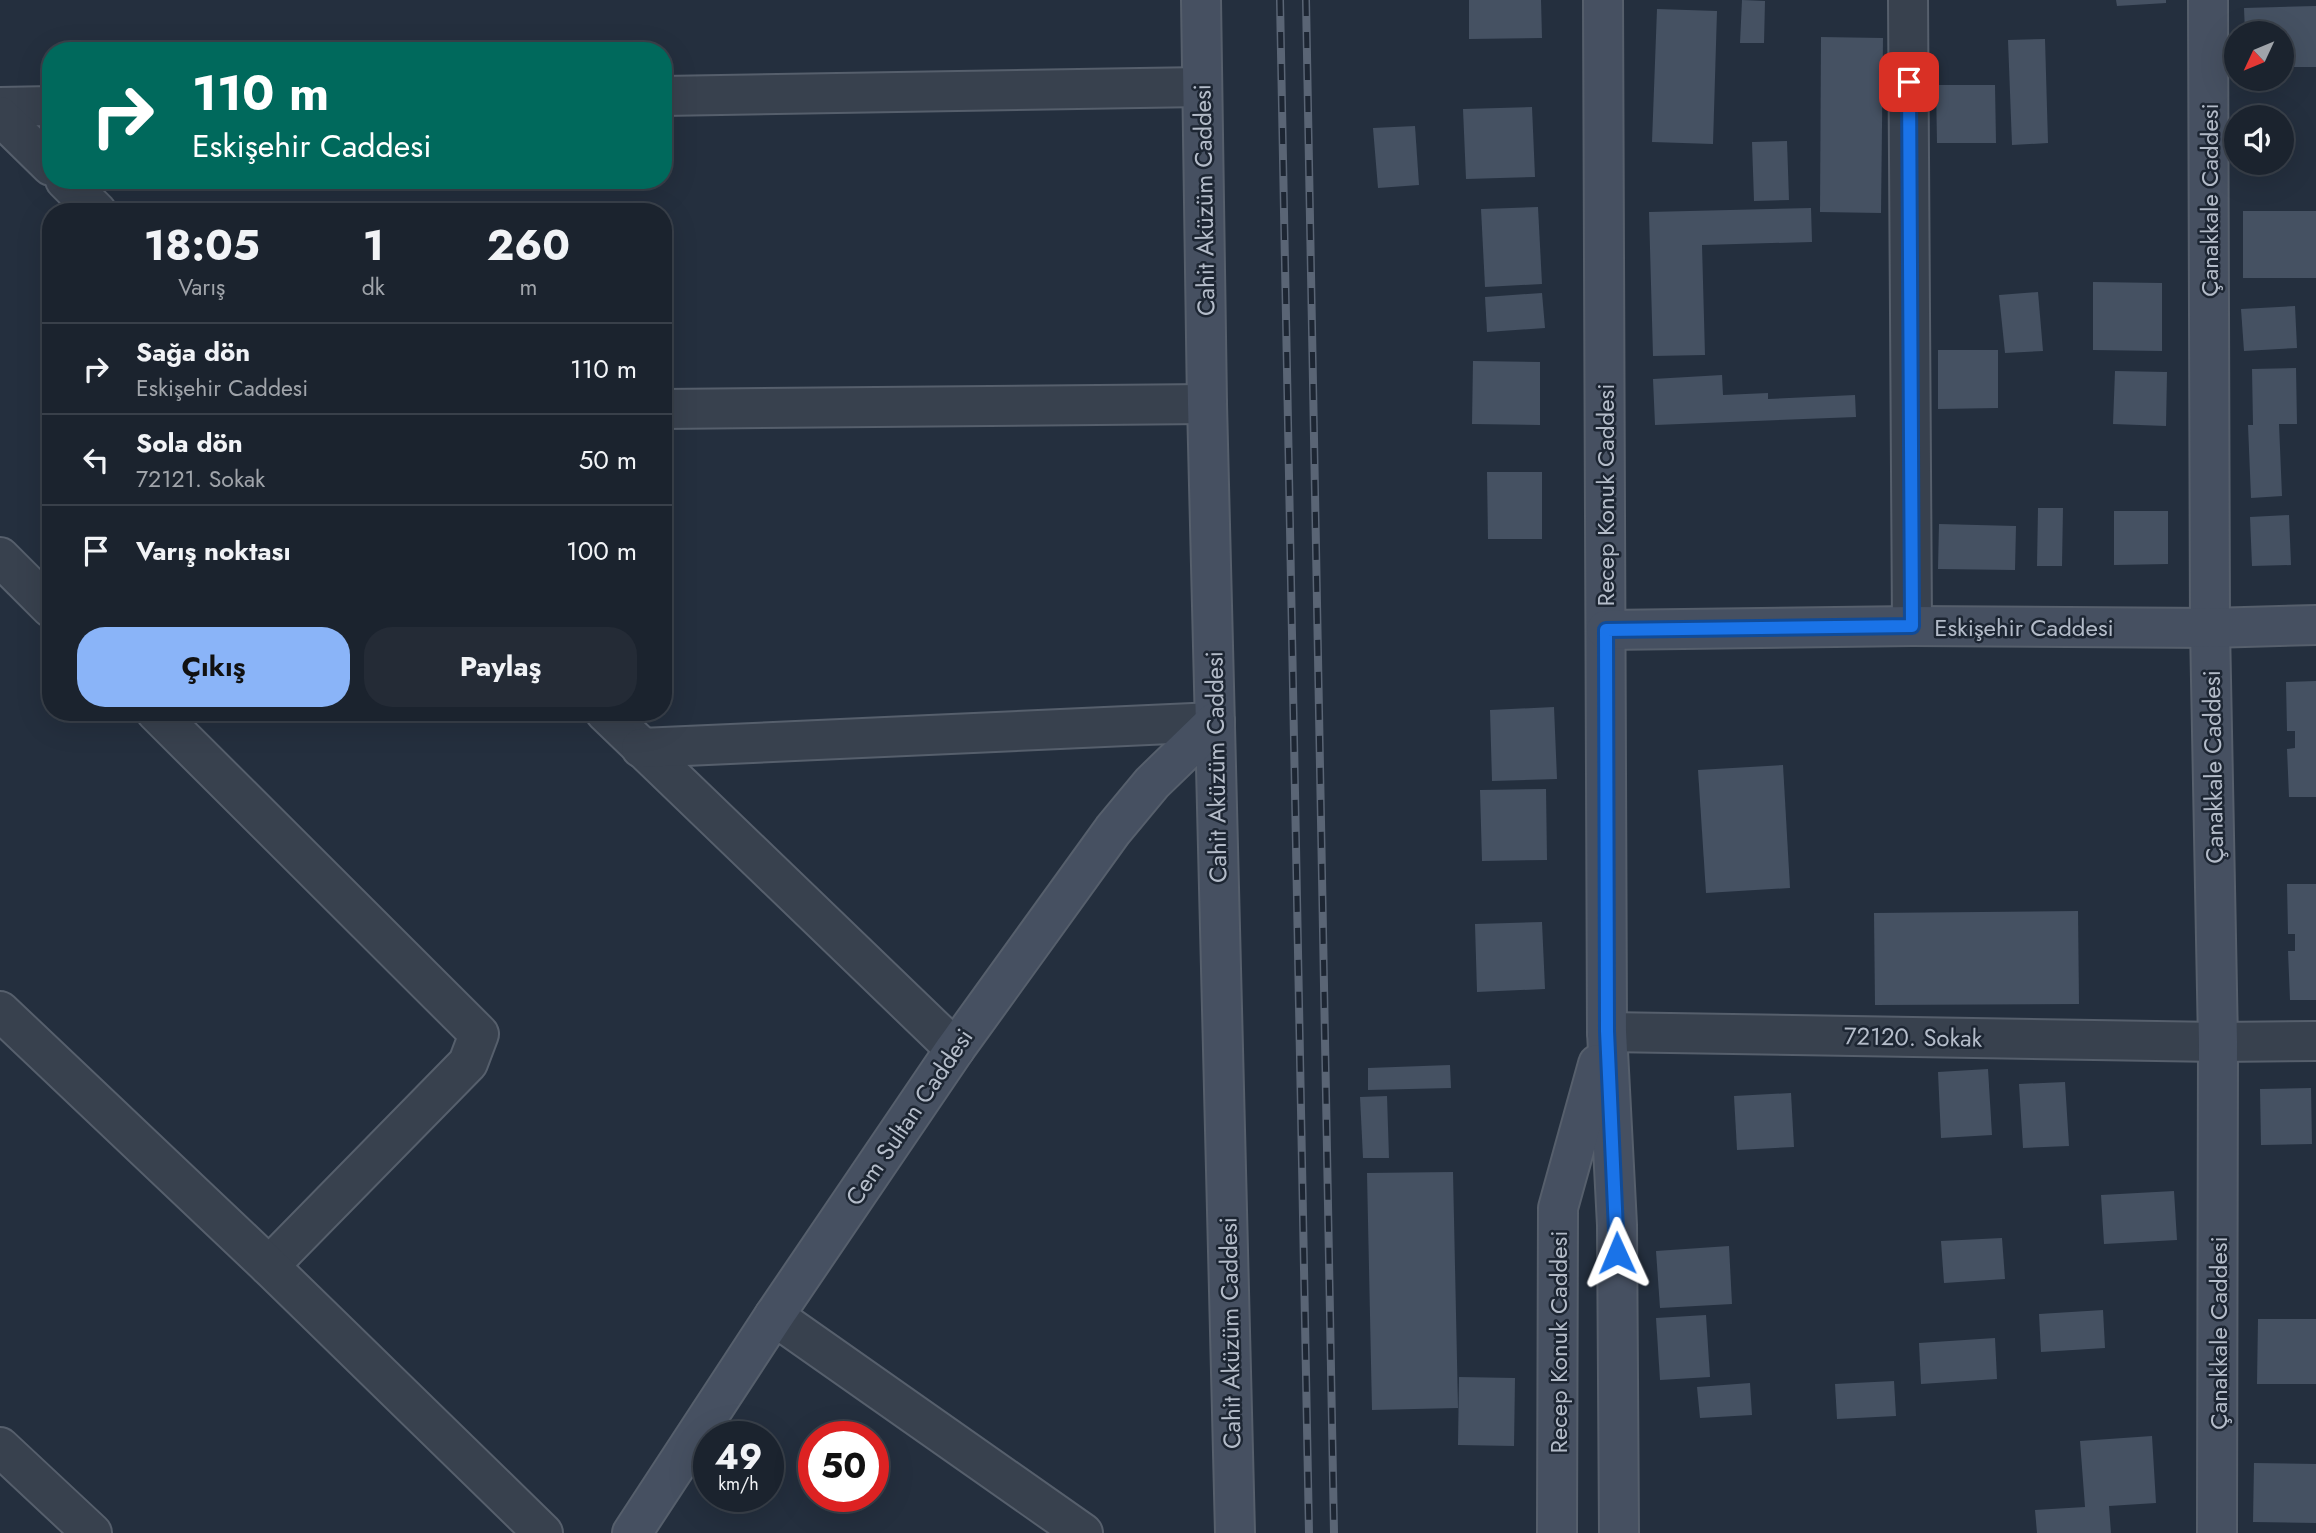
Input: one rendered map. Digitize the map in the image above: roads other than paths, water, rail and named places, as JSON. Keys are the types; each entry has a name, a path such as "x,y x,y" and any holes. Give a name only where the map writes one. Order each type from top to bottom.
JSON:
{"street":[{"name":"Cahit Aküzüm Caddesi","path":"1201,0 1207,404 1235,1533"},
{"name":"Recep Konuk Caddesi","path":"1603,0 1607,1031 1617,1225 1619,1533"},
{"path":"1908,0 1912,626"},
{"name":"Çanakkale Caddesi","path":"2208,0 2210,628 2218,1042 2217,1533"},
{"path":"672,96 1202,86"},
{"path":"0,107 42,106"},
{"path":"0,116 42,157"},
{"path":"74,189 88,203"},
{"path":"672,410 1207,404"},
{"path":"0,557 42,599"},
{"name":"Eskişehir Caddesi","path":"1606,630 1912,626 2210,628 2316,625"},
{"path":"165,721 479,1034 468,1063 269,1266"},
{"path":"614,721 955,1049"},
{"path":"641,748 1215,722"},
{"name":"Cem Sultan Caddesi","path":"632,1533 774,1316 955,1049 1113,830 1152,783 1215,722"},
{"path":"0,1011 269,1266 543,1533"},
{"name":"Recep Konuk Caddesi","path":"1557,1533 1559,1208 1607,1031"},
{"name":"72120. Sokak","path":"1607,1031 2218,1042 2316,1041"},
{"path":"774,1316 1083,1533"},
{"path":"0,1447 92,1533"}],"railway":[{"path":"1280,0 1309,1533"},
{"path":"1306,0 1334,1533"}]}
